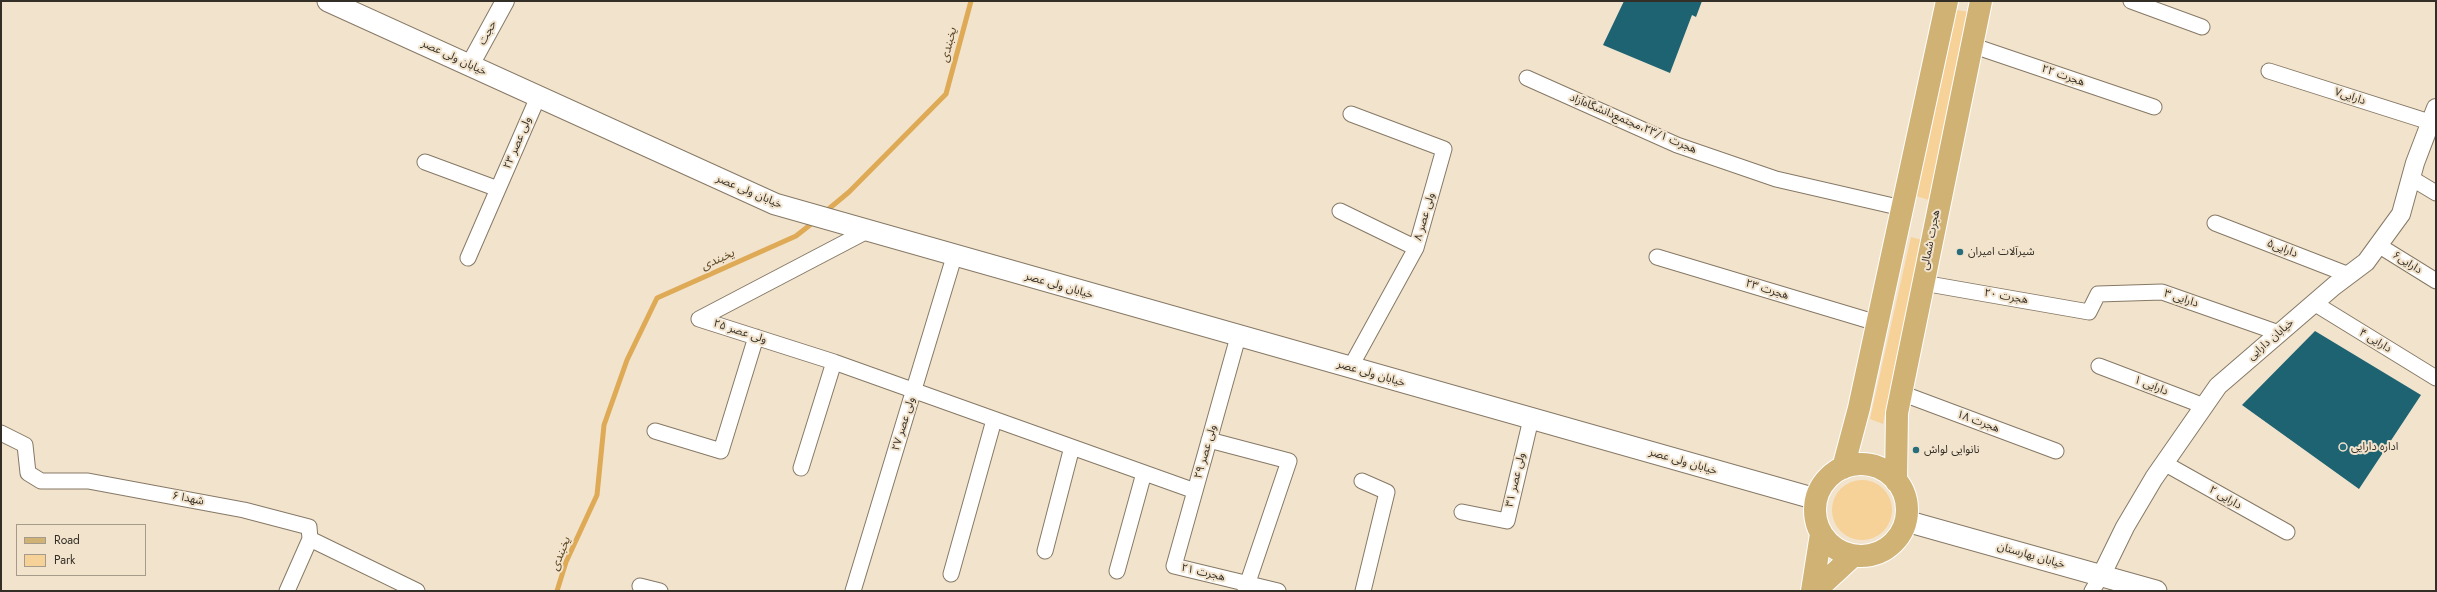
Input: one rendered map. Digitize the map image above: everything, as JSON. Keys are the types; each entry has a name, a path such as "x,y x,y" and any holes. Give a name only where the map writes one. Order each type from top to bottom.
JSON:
{"main road":[{"name":"خیابان ولی عصر","path":"328,1 775,204 954,257 1816,499"},
{"path":"1843,468 1878,323 1947,1"},
{"name":"هجرت شمالی","path":"1896,480 1897,413 1981,1"},
{"path":"1814,591 1821,534 1814,511 1816,499 1826,480 1843,468 1858,464 1872,466 1885,471 1896,480 1904,493 1907,507 1906,521 1900,534 1892,545 1880,552 1867,556 1853,556 1834,548 1821,534"},
{"name":"خیابان بهارستان","path":"1906,521 2096,583 2156,591"},
{"path":"1814,591 1853,556"}],"street":[{"name":"حجت","path":"470,65 505,1"},
{"path":"2131,1 2202,27"},
{"name":"هجرت ۲۲","path":"1971,45 2154,107"},
{"name":"دارایی۷","path":"2269,70 2434,118"},
{"name":"هجرت ۲۳/۱،مجتمع‌دانشگاه‌آزاد","path":"1527,78 1677,146 1776,179 1902,208"},
{"name":"ولی عصر ۲۳","path":"468,258 538,97"},
{"name":"ولی عصر ۸","path":"1350,368 1416,248 1444,149 1351,114"},
{"name":"خیابان دارایی","path":"2096,583 2125,527 2164,463 2218,386 2314,303 2366,262 2400,214 2411,178 2434,118"},
{"path":"425,162 498,189"},
{"path":"2411,178 2436,193"},
{"path":"1340,211 1416,248"},
{"name":"دارایی۵","path":"2215,223 2349,275"},
{"name":"ولی عصر ۲۵","path":"866,231 699,319 834,362 1195,491"},
{"name":"دارایی۶","path":"2378,245 2436,281"},
{"name":"ولی عصر ۲۷","path":"853,591 954,257"},
{"name":"هجرت ۲۳","path":"1657,257 1878,323"},
{"name":"هجرت ۲۰","path":"1923,283 2089,312"},
{"name":"دارایی ۳","path":"2089,312 2098,294 2162,292 2279,333"},
{"name":"دارایی ۴","path":"2314,303 2436,378"},
{"name":"ولی عصر ۲۹","path":"1174,566 1238,337"},
{"path":"655,431 721,451 756,338"},
{"path":"801,468 834,362"},
{"name":"دارایی ۱","path":"2099,366 2204,406"},
{"name":"هجرت ۱۸","path":"1901,394 2056,450"},
{"name":"ولی عصر ۳۱","path":"1462,512 1507,520 1531,419"},
{"path":"951,574 994,420"},
{"name":"شهدا ۶","path":"1,433 25,445 28,473 40,481 88,481 244,510 309,526 310,539"},
{"path":"1209,440 1289,461 1246,587"},
{"path":"1045,551 1072,447"},
{"name":"دارایی ۲","path":"2164,463 2287,532"},
{"path":"1117,571 1144,473"},
{"path":"1362,481 1387,492 1363,591"},
{"path":"287,591 310,539 417,591"},
{"name":"هجرت ۲۱","path":"1174,566 1246,587 1278,591"},
{"path":"640,586 660,591"}],"green space":[{"path":"1957,10 1969,12 1929,200 1916,196"},
{"path":"1911,237 1922,240 1883,424 1870,419"},
{"path":"1862,480 1879,485 1887,493 1892,510 1887,527 1879,535 1862,540 1845,535 1837,527 1832,510 1837,493 1845,485"}],"building":[{"path":"1624,1 1702,1 1696,17 1692,15 1670,73 1603,45"},
{"name":"اداره دارایی","path":"2315,331 2421,395 2359,489 2242,405"}],"waterway":[{"name":"یخبندی","path":"825,212 849,192 946,94 971,1"},
{"name":"یخبندی","path":"557,591 566,562 597,495 604,425 627,360 657,298 796,236 815,221"}],"place":[{"name":"شیرآلات امیران","path":"1960,252"},
{"name":"اداره دارایی","path":"2343,447"},
{"name":"نانوایی لواش","path":"1916,450"}]}
